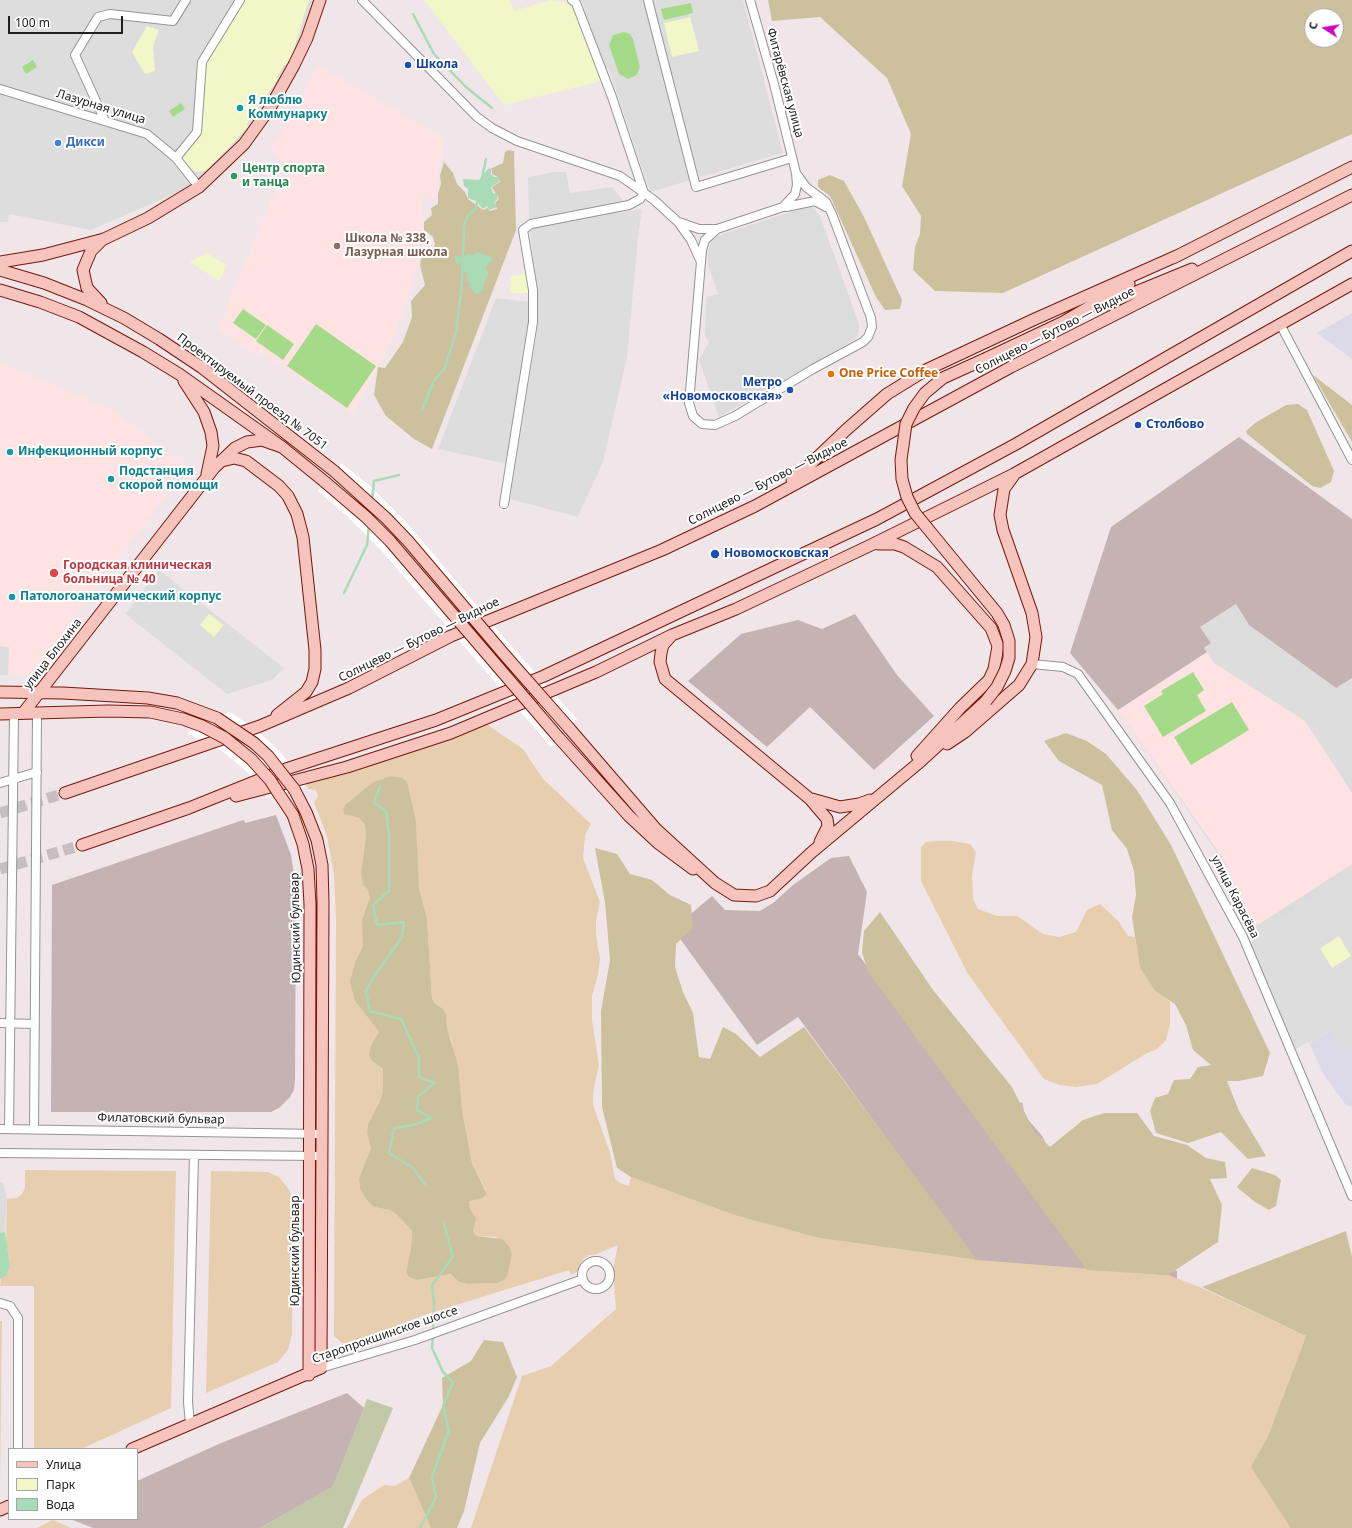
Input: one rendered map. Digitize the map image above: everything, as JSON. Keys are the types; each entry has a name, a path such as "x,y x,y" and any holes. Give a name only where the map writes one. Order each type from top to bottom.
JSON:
{"main road":[{"path":"0,262 43,255 104,239 148,218 198,186 244,144 270,108 301,52 320,0"},
{"path":"0,290 63,311 96,325 179,374 282,446 366,517 390,541 559,738 628,816 649,836 687,865 734,895 756,896 770,891 816,848 894,786 986,701 997,687 1006,671 1009,658 1009,641 1004,625 997,613 915,513 906,497 902,480 901,460 906,424 914,408 925,393 943,378 1065,320 1179,255 1352,167"},
{"name":"Солнцево — Бутово — Видное","path":"65,793 260,726 349,688 451,636 662,550 755,506 1011,367 1272,236 1352,194"},
{"path":"1065,320 1272,236"},
{"path":"104,239 87,257 83,276 91,293 110,311"},
{"path":"82,845 189,808 286,769 436,720 544,676 877,519 1016,444 1352,251"},
{"path":"755,506 803,471 887,394 926,370 1035,319 1179,255"},
{"name":"Проектируемый проезд № 7051","path":"0,270 66,291 110,311 159,339 202,367 334,471 386,518 408,541 656,829 715,883"},
{"path":"189,808 347,767 452,733 596,672 672,635 736,609 871,545 1014,474 1352,284"},
{"path":"179,374 204,412 211,432 213,446 211,460 205,478"},
{"path":"205,478 235,448 247,442 262,440 282,446"},
{"path":"221,461 234,458 246,461 279,486 288,496 297,514 303,537 315,650 315,669 312,682 306,692 260,726"},
{"path":"921,761 965,732 1019,685 1032,664 1036,637 1032,614 1003,530 1000,515 1004,489 1014,474"},
{"name":"улица Блохина","path":"19,713 40,693 205,478"},
{"path":"871,545 894,544 904,547 937,567 991,628 998,646 994,669 989,680 960,708 894,786"},
{"path":"672,635 663,645 661,653 660,662 665,679 810,799 827,819 828,826 826,834 816,848"},
{"path":"0,692 40,693"},
{"name":"Юдинский бульвар","path":"40,693 148,698 177,704 218,718 263,751 294,789 309,819 317,840 322,865 323,903 321,1368"},
{"name":"Юдинский бульвар","path":"0,714 108,711 150,712 183,718 225,738 251,759 270,780 293,815 303,844 308,869 310,904 308,1375"},
{"path":"810,799 840,807 849,807 884,794"},
{"name":"Старопрокшинское шоссе","path":"134,1448 308,1375 321,1368"}],"street":[{"path":"106,121 75,55 98,16 110,14 173,21 186,0"},
{"path":"176,158 197,132 202,62 240,0"},
{"path":"362,0 477,117 492,128 517,141 620,176 654,200 678,222 691,240 701,263"},
{"path":"572,0 576,3 612,97 644,193"},
{"path":"648,0 696,187 792,158"},
{"name":"Фитарёвская улица","path":"750,0 774,84 796,173"},
{"name":"Лазурная улица","path":"0,89 147,134 176,158 198,186"},
{"path":"783,207 795,194 797,185 796,173"},
{"path":"717,229 705,240 701,263 689,409 699,422 715,426 735,416 858,344 870,334 872,324 871,318 832,214 826,202 806,188 796,173"},
{"path":"504,504 533,322 533,290 523,230 531,224 629,205 640,198 644,193"},
{"path":"678,222 699,229 717,229 783,207 815,201 823,205 832,214"},
{"path":"1280,324 1352,460"},
{"name":"улица Карасёва","path":"1032,664 1063,667 1078,674 1170,803 1243,937 1352,1196"},
{"path":"34,1129 37,712"},
{"path":"10,1129 13,779 19,713"},
{"path":"0,783 37,772"},
{"path":"0,1023 35,1024"},
{"name":"Филатовский бульвар","path":"0,1129 322,1134"},
{"path":"0,1153 322,1156"},
{"path":"190,1424 188,1395 194,1155"},
{"name":"Старопрокшинское шоссе","path":"321,1368 415,1340 583,1279"},
{"path":"0,1303 10,1306 18,1318 18,1448"}],"shaded area":[{"path":"0,0 315,0 291,67 241,141 213,167 183,190 91,230 9,214 8,222 0,222"},
{"path":"581,0 743,0 783,153 650,192 613,81"},
{"path":"768,0 1352,0 1352,134 1003,293 935,291 913,270 915,247 920,234 921,216 902,186 911,134 887,78 820,17 772,21"},
{"path":"578,9 587,11 609,68 602,70"},
{"name":"Школа № 338, Лазурная школа","path":"318,66 444,138 434,198 422,196 424,239 414,279 395,334 353,413 262,353 260,356 218,329 285,168 270,147 286,125"},
{"path":"274,86 280,91 253,132 247,124"},
{"path":"508,150 514,151 516,230 432,449 414,439 386,416 374,395 378,367 385,368 403,342 412,317 411,301 425,285 420,265 422,253 431,254 435,244 433,237 424,230 424,222 432,215 431,208 438,204 438,194 441,184 440,176 444,162 453,173 457,184 465,192 468,199 483,210 488,208 489,211 497,209 495,203 499,199 492,187 500,182 498,177 492,174 492,168 503,163 505,152"},
{"path":"554,172 566,172 570,193 612,187 626,204 529,219 528,177"},
{"path":"830,175 844,181 864,217 902,300 900,309 885,310 876,297 830,196 818,187 818,180"},
{"path":"806,207 812,207 820,216 859,324 858,336 854,340 719,417 699,360 709,342 705,336 706,297 718,294 708,265 708,251 711,242 717,236"},
{"path":"642,209 627,357 603,462 578,517 510,499 536,338 538,315 530,228 548,223"},
{"path":"496,298 530,302 528,336 507,464 438,449"},
{"path":"1352,313 1352,359 1317,333"},
{"name":"Городская клиническая больница № 40","path":"0,363 115,411 186,468 32,675 0,674"},
{"path":"1313,375 1352,405 1352,442"},
{"path":"1298,404 1307,410 1334,471 1331,482 1320,488 1312,486 1247,434 1246,431 1255,423 1286,405"},
{"path":"1239,437 1352,519 1352,678 1336,688 1249,625 1236,604 1200,627 1211,643 1204,648 1207,652 1118,710 1070,653 1111,527"},
{"path":"159,570 284,668 272,680 227,694 125,614"},
{"path":"1236,604 1249,625 1336,688 1352,678 1352,1048 1342,1053 1329,1030 1310,1045 1308,1042 1296,1049 1251,944 1256,936 1241,892 1232,874 1118,710 1207,653 1204,648 1211,643 1200,627"},
{"path":"855,614 897,675 934,716 874,770 810,707 767,747 688,681 741,634 798,620 822,629"},
{"path":"0,646 9,647 8,675 0,675"},
{"path":"1207,652 1214,663 1305,721 1352,793 1352,864 1253,928 1241,892 1222,857 1118,710"},
{"path":"1270,652 1294,669 1291,674 1266,656"},
{"path":"486,724 523,749 543,779 591,824 585,835 583,858 600,902 596,920 596,935 600,959 598,975 592,996 592,1020 599,1065 593,1092 593,1105 610,1153 615,1179 620,1183 629,1186 631,1177 734,1215 819,1238 977,1260 1168,1275 1202,1288 1306,1336 1268,1436 1252,1467 1291,1528 471,1528 522,1376 551,1366 616,1309 613,1270 618,1245 594,1255 589,1255 583,1259 577,1272 571,1275 569,1270 424,1315 354,1343 342,1343 334,1336 336,921 334,875 327,836 314,802 318,797 317,793 316,790 308,789 304,781","holes":["391,776 406,782 416,822 419,888 427,918 432,998 435,1004 442,1008 446,1015 447,1027 452,1041 462,1110 472,1163 486,1190 483,1198 469,1200 470,1209 475,1218 473,1231 476,1236 497,1237 497,1283 468,1284 459,1282 452,1274 417,1280 406,1272 411,1248 412,1231 396,1214 390,1210 374,1207 359,1178 371,1148 375,1113 383,1092 383,1069 372,1061 371,1045 379,1032 355,1001 356,960 363,946 363,917 369,905 370,898 368,890 363,885 362,864 366,835 365,825 359,818 344,814 343,810 345,805 373,782"]},
{"path":"1066,733 1087,741 1106,754 1137,790 1171,845 1270,1053 1263,1076 1239,1081 1227,1081 1239,1111 1266,1156 1248,1159 1221,1132 1188,1143 1156,1133 1150,1111 1155,1098 1168,1094 1174,1080 1190,1079 1198,1067 1211,1065 1193,1050 1186,1025 1175,1004 1155,991 1140,968 1132,917 1136,895 1134,871 1127,849 1112,830 1102,785 1059,761 1044,741"},
{"path":"391,776 402,778 407,782 413,807 416,822 419,888 427,918 432,998 435,1004 442,1008 446,1014 447,1027 458,1065 462,1110 472,1163 487,1194 483,1198 469,1201 470,1209 476,1218 473,1231 476,1236 502,1239 509,1246 512,1255 507,1276 504,1280 497,1283 468,1284 459,1282 451,1274 417,1280 409,1277 406,1272 411,1248 412,1231 396,1214 390,1210 374,1207 366,1199 360,1188 359,1178 371,1148 367,1133 368,1125 383,1092 383,1069 372,1061 369,1055 371,1045 379,1032 355,1001 350,982 356,960 363,946 362,920 370,898 368,890 363,885 361,873 366,835 365,825 359,818 344,814 343,810 345,805 373,782"},
{"path":"276,815 291,855 296,887 295,1081 294,1090 290,1097 279,1108 271,1112 51,1112 52,885 240,821 244,820 245,823"},
{"path":"953,841 970,844 976,852 972,876 973,899 978,909 997,916 1017,916 1043,934 1059,937 1076,932 1087,910 1100,904 1119,922 1128,936 1135,937 1140,968 1155,991 1170,1001 1170,1024 1166,1040 1157,1049 1147,1053 1097,1084 1076,1087 1059,1085 1044,1079 968,974 921,881 921,847 926,842"},
{"path":"595,848 617,854 630,874 652,880 670,895 691,905 693,928 676,944 675,967 683,992 693,1013 699,1057 710,1059 723,1027 736,1034 760,1057 804,1027 977,1260 819,1238 734,1215 631,1177 617,1168 602,1107 601,1011 610,960 605,902"},
{"path":"849,856 867,892 858,954 983,1125 1022,1102 1025,1116 1043,1137 1067,1202 1096,1238 1177,1271 1177,1302 1292,1528 1183,1528 977,1263 798,1017 757,1045 673,929 712,896 725,910 760,911 773,903 793,885 831,858"},
{"path":"1319,887 1321,891 1296,907 1294,903"},
{"path":"1291,904 1294,909 1267,926 1264,922"},
{"path":"880,912 933,990 1012,1087 1034,1131 1050,1147 1083,1120 1104,1113 1137,1113 1154,1136 1187,1145 1206,1158 1225,1162 1227,1178 1210,1179 1222,1205 1218,1242 1168,1275 1087,1270 868,972 862,952 864,931"},
{"path":"1279,979 1310,1027 1305,1030 1275,982"},
{"path":"1330,1030 1342,1052 1352,1048 1352,1107 1346,1105 1324,1075 1310,1045"},
{"path":"1252,1168 1275,1175 1281,1180 1276,1206 1269,1210 1255,1202 1237,1187"},
{"path":"25,1170 176,1171 171,1408 83,1448 34,1448 34,1286 0,1286 6,1243 7,1199 17,1198 22,1194 25,1188"},
{"path":"211,1171 268,1172 279,1177 290,1191 293,1202 292,1334 288,1350 278,1362 206,1393"},
{"path":"0,1182 3,1182 7,1199 5,1231 10,1267 6,1276 0,1279"},
{"path":"1346,1231 1352,1257 1352,1528 1291,1528 1251,1467 1268,1436 1306,1336 1202,1287"},
{"path":"0,1321 2,1321 0,1488"},
{"path":"484,1340 503,1342 517,1377 509,1396 480,1443 464,1511 457,1528 431,1528 409,1478 443,1405 442,1378 471,1361"},
{"path":"347,1393 364,1408 333,1487 260,1528 93,1528 73,1520 138,1520 138,1481 221,1443"},
{"path":"367,1399 393,1408 343,1528 260,1528 333,1486"},
{"path":"409,1478 431,1528 347,1528 362,1500 384,1485 395,1486"},
{"path":"53,1520 71,1528 37,1528"}],"green space":[{"path":"245,0 309,0 289,65 284,65 277,77 278,79 247,124 248,127 209,168 205,171 196,172 184,163 182,154 198,138 203,118 206,59"},
{"path":"424,0 510,0 514,11 551,0 566,2 570,5 580,23 602,81 504,105"},
{"path":"691,3 693,13 664,20 661,9"},
{"path":"690,17 699,51 672,57 664,23"},
{"path":"147,26 159,30 153,46 155,71 145,74 132,52"},
{"path":"624,32 630,34 633,39 640,67 637,75 628,79 619,74 609,45 613,35"},
{"path":"33,60 37,67 26,74 22,67"},
{"path":"181,103 185,109 173,117 169,111"},
{"path":"206,253 227,265 219,281 190,262"},
{"path":"527,274 529,293 510,293 511,276"},
{"path":"243,309 266,325 256,339 233,323"},
{"path":"316,324 376,366 347,408 287,366"},
{"path":"267,325 294,344 283,360 256,341"},
{"path":"209,614 224,625 214,637 200,625"},
{"path":"1193,672 1204,690 1197,695 1206,711 1163,737 1144,706 1163,694 1161,691"},
{"path":"1232,702 1249,730 1191,765 1174,737"},
{"path":"1339,936 1351,956 1332,968 1320,948"}],"water":[{"path":"492,168 491,174 494,177 498,177 499,182 491,187 493,193 497,194 497,198 499,199 495,200 496,201 494,203 497,207 489,210 487,206 483,209 476,201 468,198 468,189 464,186 463,179 479,180 488,169"},
{"path":"476,252 492,257 492,261 485,267 488,272 488,277 483,285 484,289 478,294 469,286 471,284 466,278 468,274 462,269 462,263 460,262 459,265 457,264 454,258 455,256 462,257 467,254 473,255"},
{"path":"5,1232 10,1267 6,1276 0,1279 0,1233"}],"pier":[{"path":"341,463 368,484 407,523 513,648 577,719 551,747 380,549 349,518 318,491"},
{"path":"230,712 259,732 278,750 292,766 305,786 268,798 251,776 222,751 187,733"}],"waterway":[{"path":"413,14 434,54 466,87 492,108"},
{"path":"482,178 486,159"},
{"path":"423,408 433,382 445,368 456,332 462,283 464,226 467,217 476,208 477,203"},
{"path":"372,500 374,481 399,475"},
{"path":"344,593 367,545 369,525"},
{"path":"380,786 374,803 386,811 389,835 389,891 373,905 377,925 404,922 402,937 375,975 366,991 370,1011 401,1019 419,1058 419,1077 435,1083 418,1096 417,1110 431,1118 414,1125 394,1128 389,1153 413,1168 425,1184"},
{"path":"433,1331 434,1303 432,1285 453,1257 444,1224"},
{"path":"420,1528 436,1497 432,1477 449,1430 443,1406 453,1382 443,1372 432,1348 433,1336"}],"tunnel":[{"path":"0,813 65,793"},
{"path":"0,869 82,845"}],"place":[{"name":"Школа","path":"408,65"},
{"name":"Я люблю Коммунарку","path":"240,108"},
{"name":"Дикси","path":"58,143"},
{"name":"Центр спорта и танца","path":"234,176"},
{"name":"Школа № 338, Лазурная школа","path":"337,246"},
{"name":"One Price Coffee","path":"831,374"},
{"name":"Метро «Новомосковская»","path":"790,390"},
{"name":"Столбово","path":"1138,425"},
{"name":"Инфекционный корпус","path":"10,452"},
{"name":"Подстанция скорой помощи","path":"111,479"},
{"name":"Новомосковская","path":"715,554"},
{"name":"Городская клиническая больница № 40","path":"54,573"},
{"name":"Патологоанатомический корпус","path":"12,597"}]}
